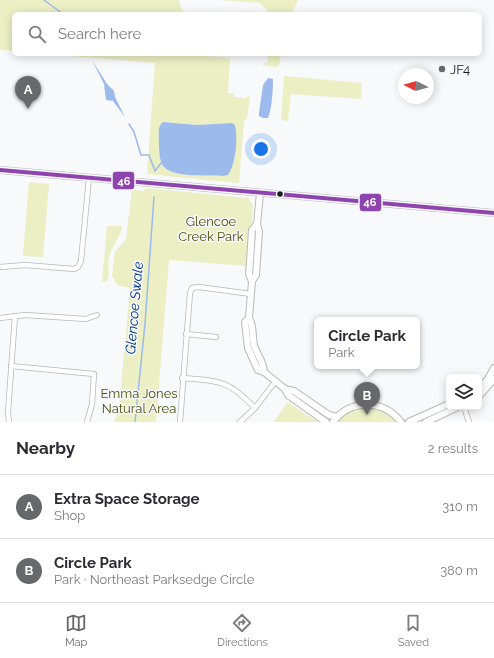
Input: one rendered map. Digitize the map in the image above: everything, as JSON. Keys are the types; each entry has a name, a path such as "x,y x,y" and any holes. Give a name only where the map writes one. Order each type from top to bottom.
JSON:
{"street":[{"path":"0,170 494,213"},
{"path":"0,267 25,265 74,269 78,267 81,261 89,178"},
{"path":"260,192 257,224 259,231 256,275 252,281 249,318 245,322 246,341 258,370 264,372 285,390 288,395 326,422"},
{"path":"180,422 182,378 192,288 199,287 251,294"},
{"path":"0,318 25,315 86,319 97,315"},
{"path":"9,422 8,412 15,316"},
{"path":"186,334 216,337"},
{"path":"11,366 94,374 92,404 87,422"},
{"path":"482,386 488,380 494,368"},
{"path":"182,378 216,380 229,385 255,408"},
{"path":"482,393 494,379"},
{"path":"240,422 255,408 275,382"},
{"path":"285,390 294,391 335,419 354,406 368,404 387,410 401,422"},
{"path":"409,422 446,405"},
{"path":"426,422 452,410"},
{"path":"465,410 469,422"}],"green space":[{"path":"0,0 178,0 183,12 12,12 12,51 0,50"},
{"path":"220,0 298,1 292,12 268,12 260,3"},
{"path":"71,56 206,56 230,58 228,93 234,93 234,97 247,98 247,94 250,97 247,119 244,120 239,183 147,174 155,63","holes":["163,122 197,125 232,123 235,126 223,176 185,175 170,171 163,165 160,159 159,149 159,131"]},
{"path":"268,56 281,56 279,65 277,67 263,65 263,63 267,63"},
{"path":"284,76 362,83 361,99 291,94 288,121 281,120"},
{"path":"29,182 49,184 43,257 23,256"},
{"path":"145,188 248,198 253,206 248,266 169,260 156,422 114,422 119,408 130,288 117,285 112,276 115,252 126,239 132,190 144,191"},
{"path":"107,226 122,226 120,234 109,257 109,274 107,280 106,282 102,282"},
{"path":"288,402 317,422 274,422"},
{"path":"364,407 384,411 397,422 336,422 345,414"}],"water":[{"path":"92,60 107,84 114,91 115,97 125,117 113,101 106,100 104,84"},
{"path":"268,78 273,79 271,104 268,118 263,118 259,116 259,113 263,85"},
{"path":"163,122 197,125 232,123 235,125 236,151 231,170 228,175 182,174 168,170 163,166 160,154 159,131"}],"waterway":[{"name":"Glencoe Swale","path":"44,0 60,12"},
{"name":"Glencoe Swale","path":"129,124 134,132 141,155 149,155 155,171 162,162"},
{"name":"Glencoe Swale","path":"135,422 145,324 154,197"}],"transit line":[{"name":"46","path":"0,170 494,213"}],"place":[{"name":"JF4","path":"442,69"},
{"name":"Extra Space Storage","path":"28,109"},
{"name":"Circle Park","path":"367,415"}],"park label":[{"name":"Glencoe Creek Park","path":"211,228"},
{"name":"Emma Jones Natural Area","path":"139,400"}]}
